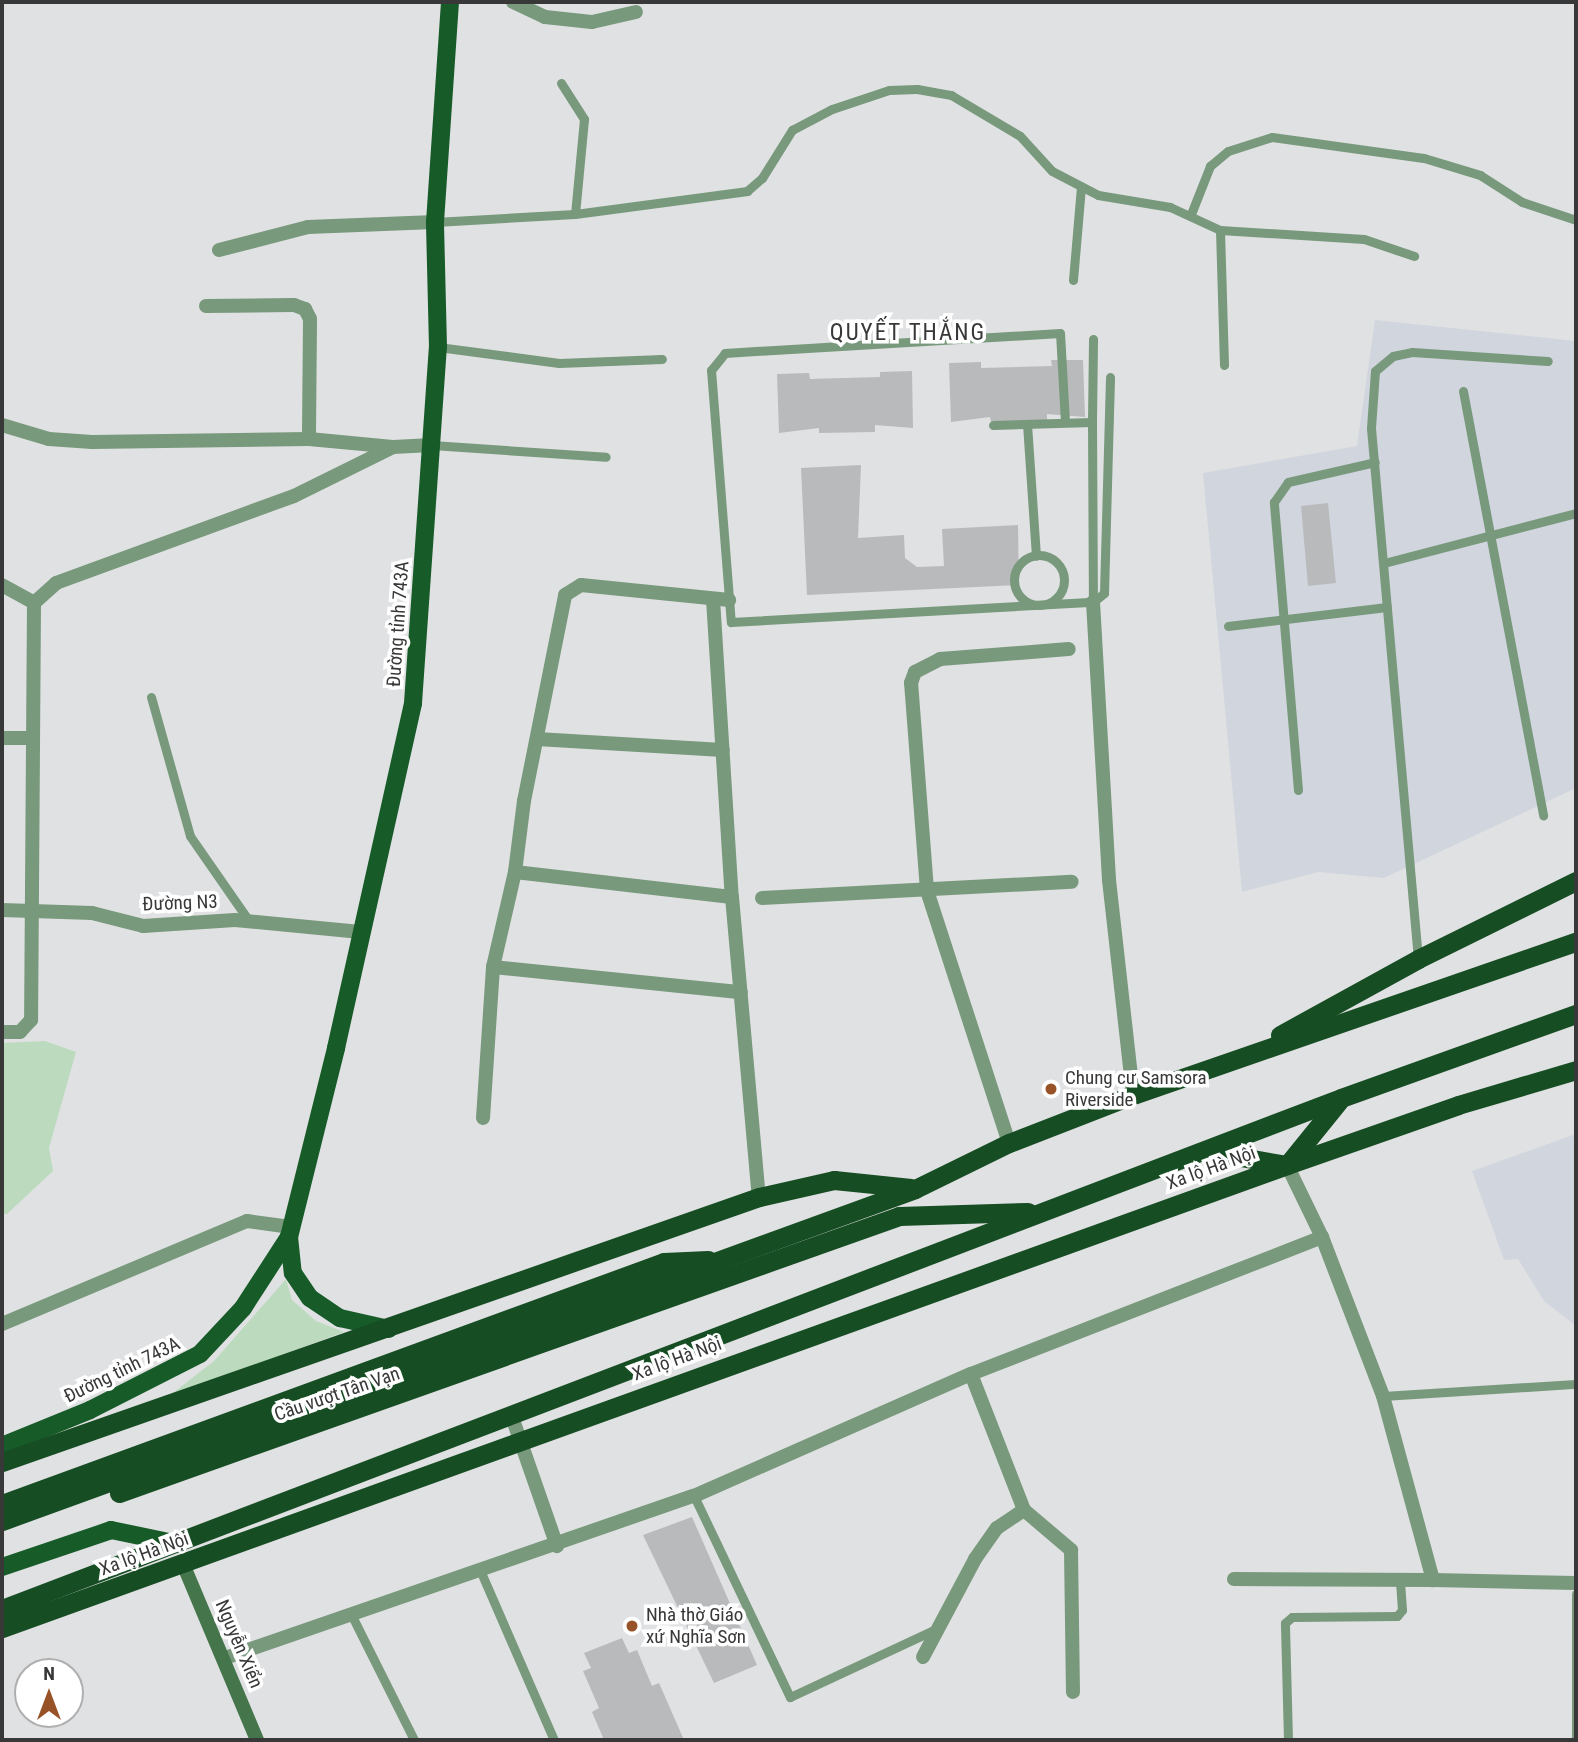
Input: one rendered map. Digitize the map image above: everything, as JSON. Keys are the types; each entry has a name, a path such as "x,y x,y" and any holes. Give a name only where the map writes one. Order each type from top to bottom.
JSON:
{"highway":[{"path":"1243,1057 1418,959 1576,881"},
{"path":"666,1272 723,1259 915,1189 1009,1143 1133,1096 1576,942"},
{"name":"Xa lộ Hà Nội","path":"2,1609 1341,1098 1576,1014"},
{"name":"Xa lộ Hà Nội","path":"2,1628 1287,1165 1458,1105 1576,1070"},
{"path":"1204,1150 1287,1165 1341,1098"},
{"path":"2,1462 389,1329 759,1197 834,1180 915,1189"},
{"name":"Xa lộ Hà Nội","path":"686,1293 899,1216 1043,1212"},
{"name":"Cầu vượt Tân Vạn","path":"2,1504 666,1272"},
{"name":"Cầu vượt Tân Vạn","path":"2,1521 666,1272"},
{"name":"Cầu vượt Tân Vạn","path":"2,1533 686,1293"},
{"path":"174,1542 183,1564"}],"main road":[{"name":"Đường tỉnh 743A","path":"389,1329 341,1318 310,1298 293,1273 290,1232 413,703 438,347 435,222 450,2"},
{"name":"Đường tỉnh 743A","path":"2,1446 90,1410 200,1354 243,1308 290,1232"},
{"path":"2,1567 111,1530 174,1542"},
{"name":"Nguyễn Xiển","path":"183,1564 225,1658 257,1740"}],"street":[{"path":"513,2 544,17 592,22 636,12"},
{"path":"219,250 308,227 435,222"},
{"path":"206,306 294,305 305,309 310,319 309,439"},
{"path":"2,425 49,439 92,442 309,439 393,447 432,445"},
{"path":"2,1032 20,1032 31,1020 29,910 34,603 56,583 294,496 393,447"},
{"path":"5,585 34,603"},
{"path":"483,1118 492,967 515,872 537,738 569,589 581,585 729,600"},
{"path":"713,599 732,897 759,1197"},
{"path":"1093,602 1109,880 1133,1096"},
{"path":"1009,1143 927,890 911,683 915,672 940,659 1069,649"},
{"path":"2,738 32,738"},
{"path":"537,738 723,750"},
{"path":"515,872 732,897"},
{"path":"762,898 1072,882"},
{"name":"Đường N3","path":"2,909 92,913 143,926 249,921 360,932"},
{"path":"492,967 741,992"},
{"path":"1287,1165 1322,1237 1383,1396 1433,1580"},
{"path":"2,1324 247,1221 290,1232"},
{"path":"225,1658 350,1612 557,1546 694,1496 971,1374 1322,1237"},
{"path":"971,1374 1024,1510 1072,1550 1073,1692"},
{"path":"511,1414 557,1546"},
{"path":"923,1657 975,1559 997,1528 1024,1510"},
{"path":"1234,1579 1576,1583"}],"lane":[{"path":"561,83 584,119 575,214"},
{"path":"435,222 575,214 747,191 762,178 792,130 889,90 951,95 1020,136 1052,171 1081,187 1191,214 1220,230 1364,240 1414,256"},
{"path":"1191,214 1210,166 1228,151 1272,137 1424,158 1480,175 1522,202 1576,220"},
{"path":"1073,280 1081,187"},
{"path":"1220,230 1224,365"},
{"path":"1065,422 1060,333 725,353 711,370 731,622 1093,602 1104,593 1110,377"},
{"path":"1093,339 1093,602"},
{"path":"438,347 559,363 662,359"},
{"path":"1418,959 1375,462 1372,386 1375,371 1394,356 1412,352 1548,361"},
{"path":"1463,391 1542,816"},
{"path":"993,425 1092,422"},
{"path":"1027,424 1036,555"},
{"path":"432,445 606,457"},
{"path":"1298,790 1274,502 1279,491 1288,482 1375,462"},
{"path":"1384,563 1576,513"},
{"path":"1036,555 1058,564 1064,579 1053,601 1037,606 1022,599 1014,585 1016,569 1036,555"},
{"path":"1228,626 1283,617 1387,607"},
{"path":"151,697 190,836 249,921"},
{"path":"1383,1396 1576,1384"},
{"path":"694,1496 790,1697 938,1628"},
{"path":"480,1570 554,1740"},
{"path":"1288,1740 1285,1623 1292,1617 1397,1616 1402,1610 1400,1580"},
{"path":"1576,1594 1576,1740"},
{"path":"350,1612 414,1740"}],"shaded area":[{"path":"1375,320 1576,341 1576,788 1384,878 1318,872 1242,892 1203,473 1357,446"},
{"path":"1576,1134 1576,1326 1544,1301 1518,1259 1504,1260 1472,1171"}],"green space":[{"path":"45,1041 76,1052 49,1148 53,1171 7,1214 2,1214 2,1043"},
{"path":"286,1279 292,1300 316,1321 344,1332 169,1396 214,1361"}],"building":[{"path":"1051,360 1083,360 1085,417 1047,414 1047,420 991,422 990,417 951,422 949,363 981,362 981,368 1052,366"},
{"path":"912,371 913,428 875,425 875,432 819,433 819,428 779,433 777,374 809,373 810,379 880,377 880,372"},
{"path":"861,465 858,538 904,535 905,558 917,567 944,566 942,529 1018,525 1019,585 807,595 801,468"},
{"path":"1328,503 1336,583 1308,586 1301,506"},
{"path":"692,1517 757,1665 714,1683 643,1535"},
{"path":"622,1638 629,1653 637,1650 652,1686 659,1683 684,1740 604,1740 592,1712 599,1708 583,1671 591,1668 584,1653"}],"place":[{"name":"Chung cư Samsora Riverside","path":"1051,1089"},
{"name":"Nhà thờ Giáo xứ Nghĩa Sơn","path":"632,1626"}],"district":[{"name":"QUYẾT THẮNG","path":"908,333"}]}
